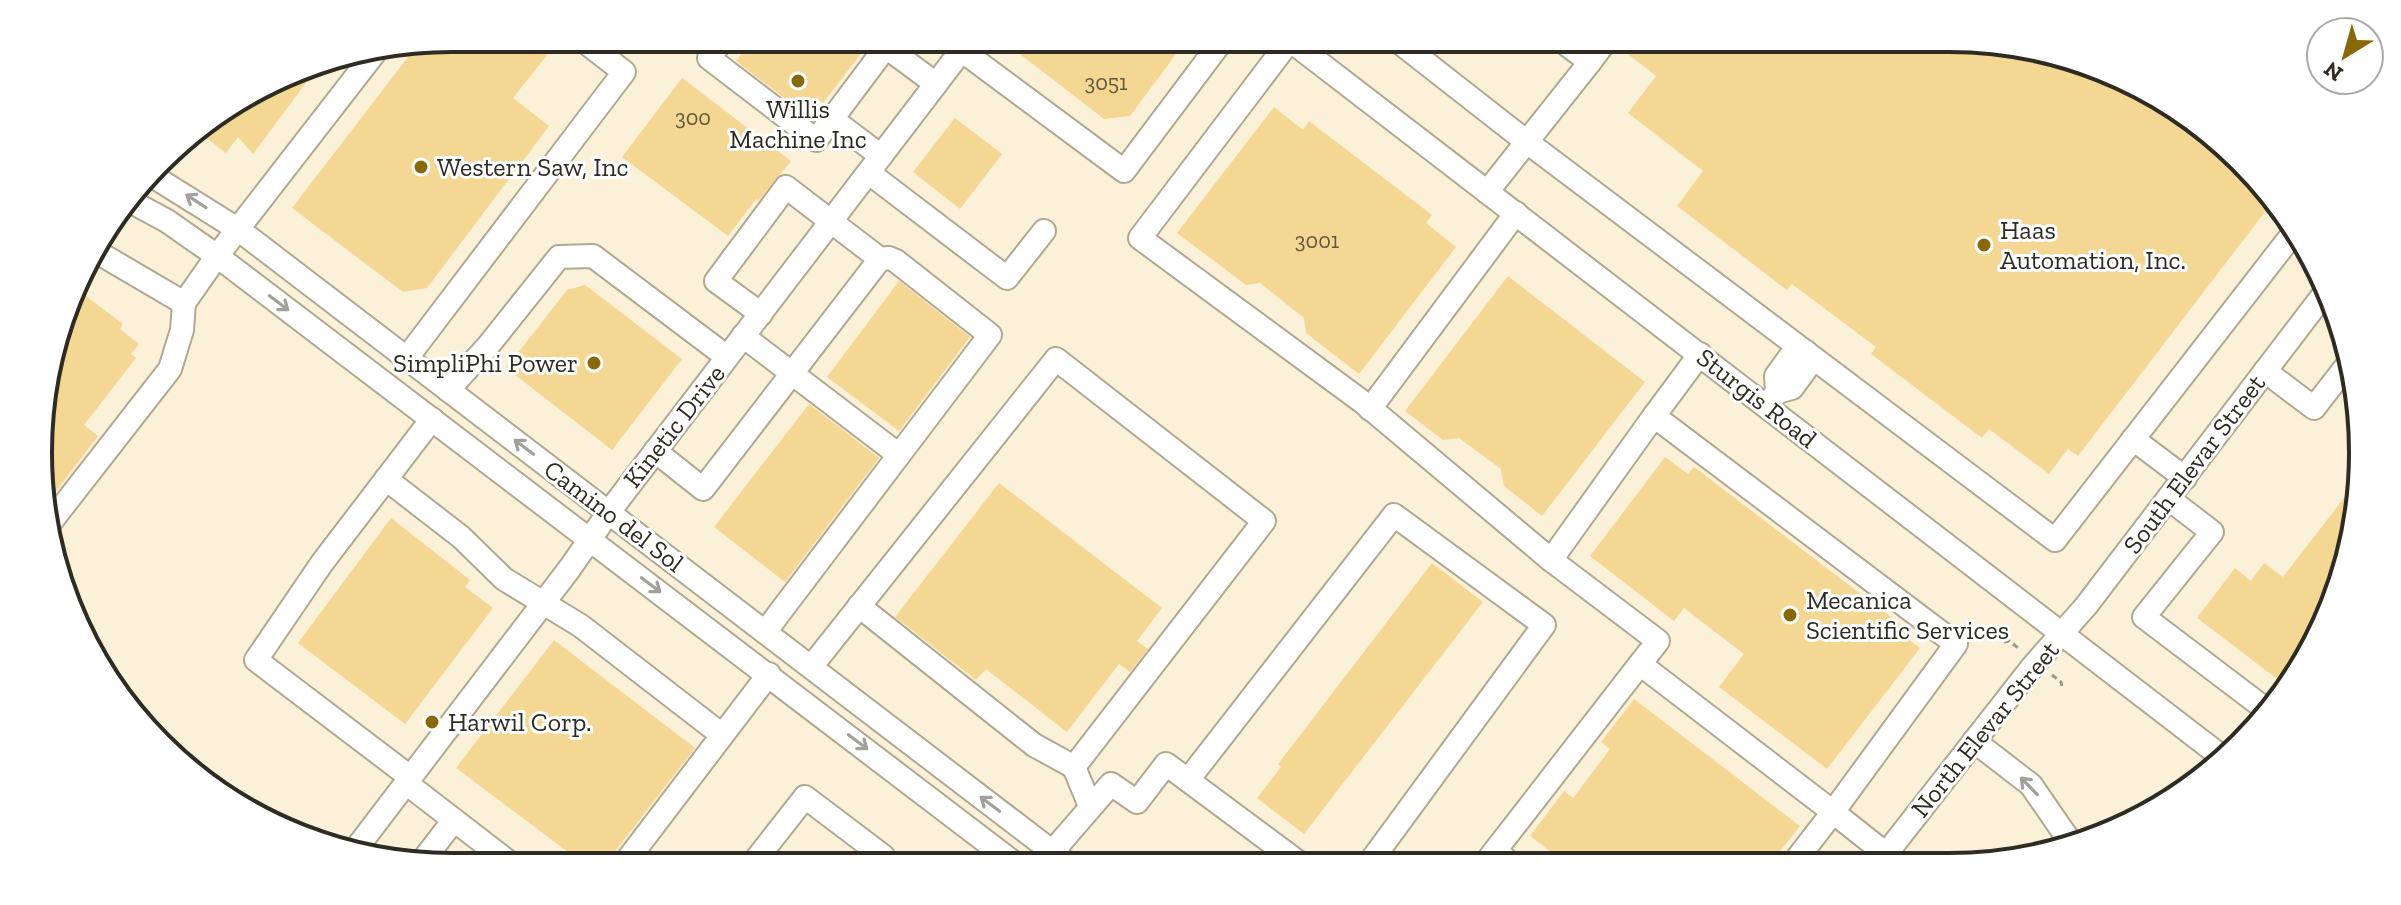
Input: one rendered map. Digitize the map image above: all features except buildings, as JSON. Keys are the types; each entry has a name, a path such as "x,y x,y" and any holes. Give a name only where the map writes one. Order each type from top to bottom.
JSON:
{"street":[{"path":"406,359 624,72 598,52"},
{"path":"714,52 709,58 816,140 882,52"},
{"path":"893,52 936,84"},
{"name":"Kinetic Drive","path":"361,842 936,84 954,52"},
{"path":"972,52 1124,171 1213,52"},
{"path":"1278,52 1140,238 1370,409 1551,560 1658,641 1502,853"},
{"name":"Sturgis Road","path":"1305,52 1700,354 1772,399 2062,633 2215,752"},
{"path":"1412,52 2055,540 2288,240"},
{"path":"1577,52 1590,62"},
{"path":"1487,192 1598,52"},
{"path":"57,514 170,369 182,330 184,303 368,61"},
{"path":"832,119 875,165 1007,278 1044,231"},
{"name":"Camino del Sol","path":"159,180 239,230 609,512 811,667 1040,853"},
{"path":"761,314 716,281 786,187 880,259 896,261 990,335 765,632"},
{"name":"Camino del Sol","path":"138,205 167,221 217,256 769,674 997,853"},
{"path":"1370,409 1516,213"},
{"path":"104,256 184,303"},
{"path":"448,390 488,346 559,257 593,256 727,357"},
{"path":"655,451 703,489 880,259"},
{"name":"South Elevar Street","path":"2062,633 2169,499 2319,300"},
{"path":"743,336 899,455"},
{"path":"1772,399 1792,388 1808,366 1806,352"},
{"path":"1551,560 1700,354"},
{"path":"811,667 1056,359 1264,521 1074,767"},
{"path":"2265,371 2314,408 2341,373"},
{"path":"1654,416 1956,644 1801,853"},
{"path":"432,419 322,563 256,660 497,853"},
{"path":"2133,439 2185,478"},
{"path":"386,479 461,537 504,579 581,626 722,735"},
{"path":"2169,499 2212,532 2144,617 2259,705"},
{"path":"1188,780 1394,515 1544,625 1377,853"},
{"path":"859,606 1034,745 1074,767 1090,806"},
{"name":"North Elevar Street","path":"1887,853 2062,633"},
{"path":"1640,664 1833,812 1876,853"},
{"path":"633,853 769,674"},
{"path":"1974,741 2031,785 2066,835"},
{"path":"1050,853 1111,784 1137,802 1166,764 1286,853"},
{"path":"761,853 805,797 879,853"},
{"path":"429,852 454,820"}],"place":[{"name":"Willis Machine Inc","path":"798,81"},
{"name":"Western Saw, Inc","path":"421,167"},
{"name":"Haas Automation, Inc.","path":"1984,245"},
{"name":"SimpliPhi Power","path":"594,363"},
{"name":"Mecanica Scientific Services","path":"1790,615"},
{"name":"Harwil Corp.","path":"432,722"}]}
